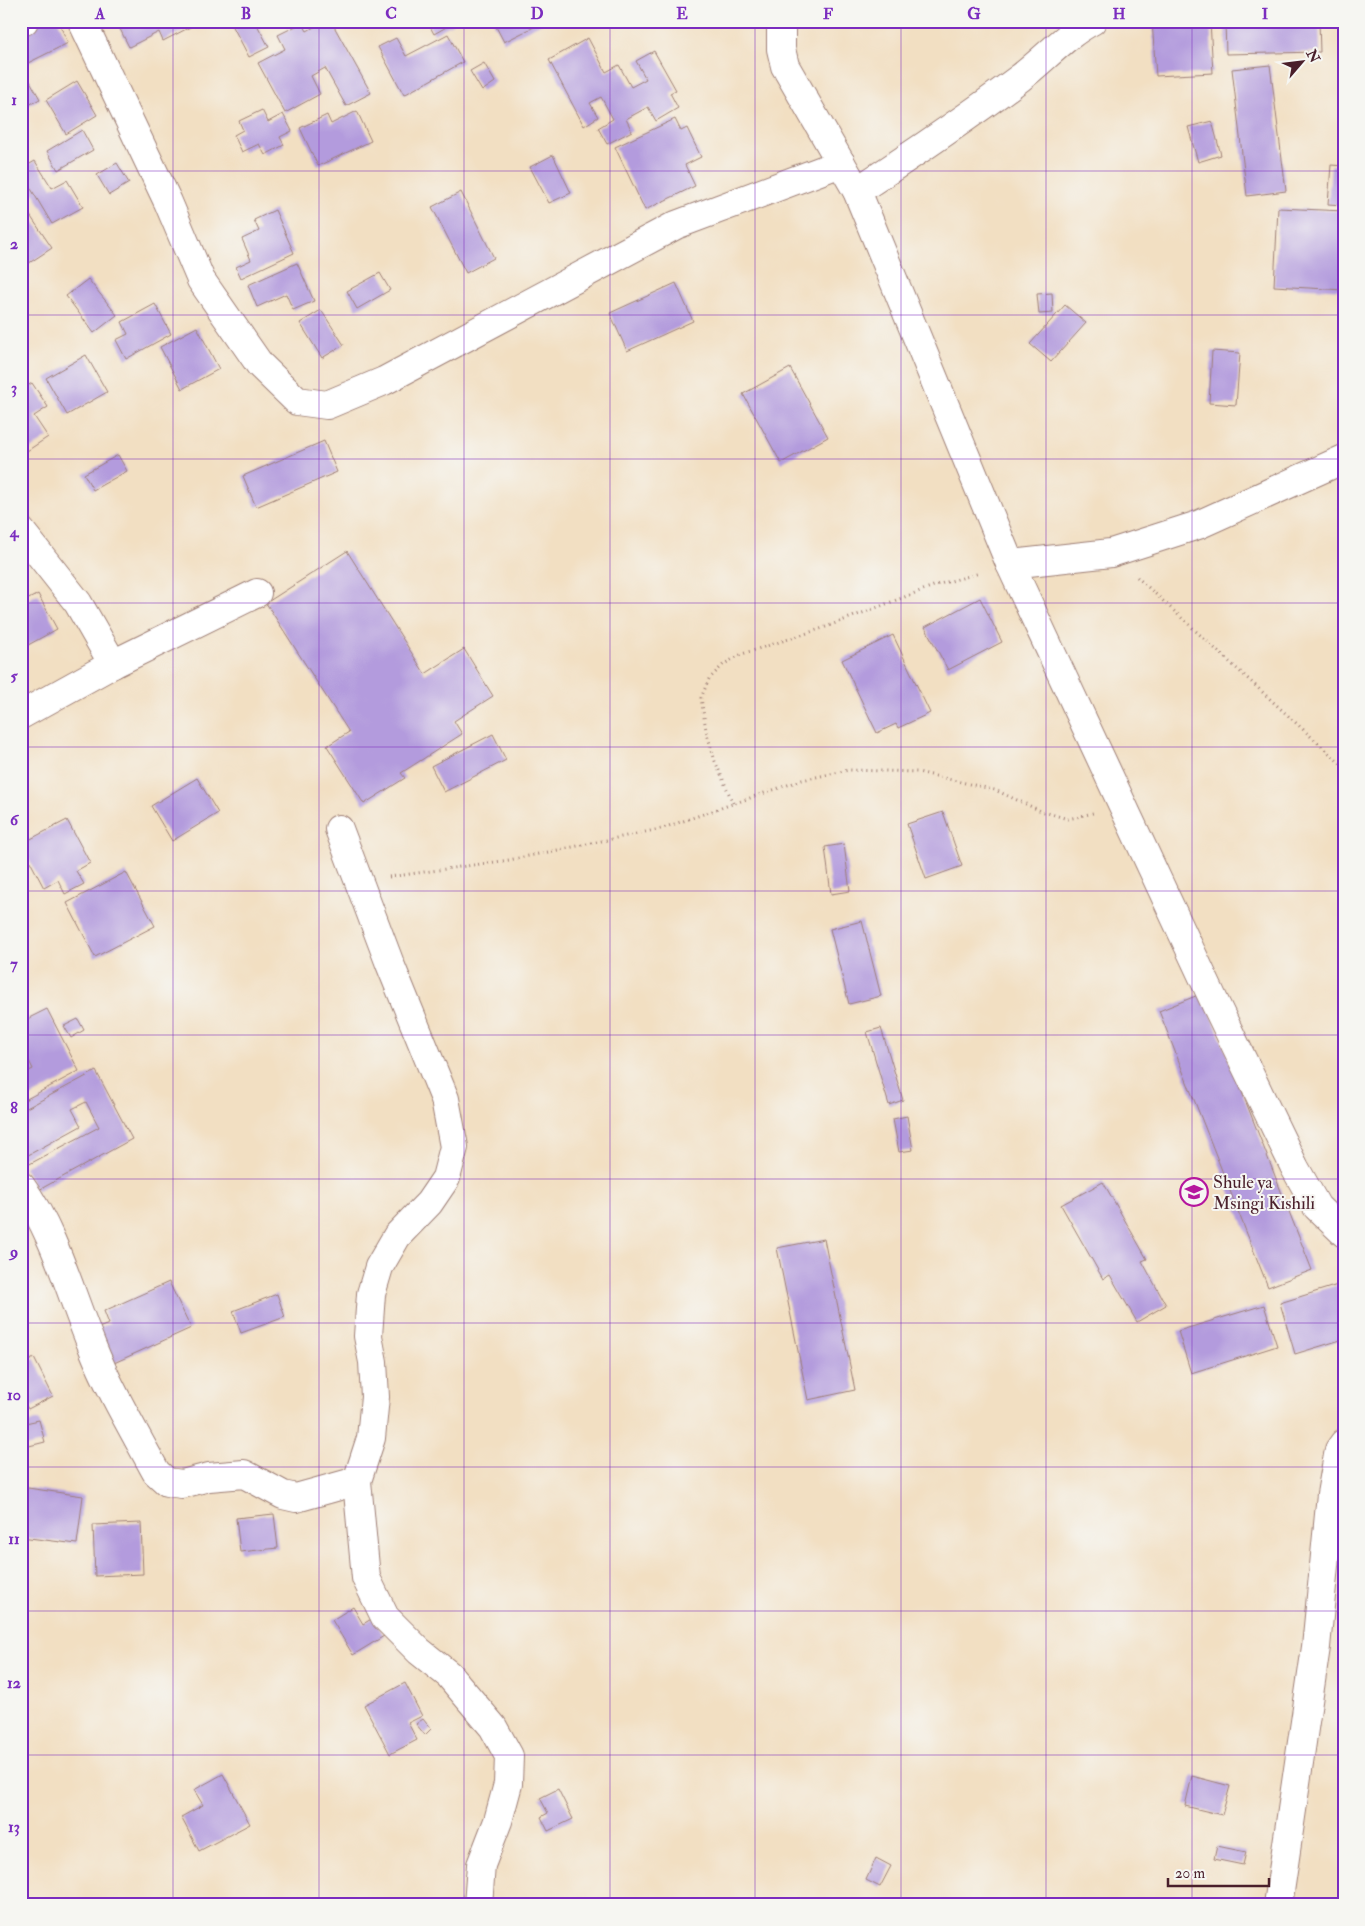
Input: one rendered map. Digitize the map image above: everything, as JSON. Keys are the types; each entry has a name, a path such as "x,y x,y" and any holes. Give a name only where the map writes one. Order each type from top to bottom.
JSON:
{"street":[{"path":"82,21 168,202 201,280 260,365 297,401 327,405 384,381 676,225 841,163"},
{"path":"781,21 781,49 785,66 857,191 1010,564 1295,1168 1317,1206 1344,1234"},
{"path":"857,191 964,120 1023,76 1079,28 1092,21"},
{"path":"1010,564 1111,553 1198,525 1344,459"},
{"path":"21,531 78,603 113,664"},
{"path":"21,715 113,664 257,593"},
{"path":"339,829 445,1099 454,1147 446,1178 430,1203 397,1236 379,1267 371,1294 368,1336 373,1362 375,1397 371,1438 357,1481 366,1578 385,1617 419,1651 449,1675 493,1727 509,1756 508,1784 498,1821 481,1865 478,1905"},
{"path":"21,1186 32,1201 63,1270 92,1348 156,1472 168,1482 182,1484 209,1477 244,1474 283,1495 296,1498 357,1481"},
{"path":"1278,1905 1316,1646 1331,1494 1339,1450 1344,1443"}],"path":[{"path":"1111,553 1344,767"},
{"path":"732,803 710,745 701,698 709,679 724,664 742,654 822,628 936,586 1010,564"},
{"path":"358,881 509,860 650,831 802,780 849,770 918,772 995,790 1041,811 1068,819 1087,815 1122,802"}],"building":[{"path":"41,21 58,21 68,43 24,65 21,59 21,31"},
{"path":"116,21 197,21 198,23 163,41 159,32 129,47"},
{"path":"230,21 255,21 269,47 249,57"},
{"path":"325,21 331,21 371,93 346,106 325,68 311,76 320,94 285,113 258,63 285,49 278,35 302,23 307,31"},
{"path":"427,21 457,21 434,34"},
{"path":"493,21 546,21 504,42"},
{"path":"1152,21 1210,21 1213,73 1156,76"},
{"path":"1225,21 1319,21 1320,52 1226,54"},
{"path":"448,34 463,62 404,95 378,47 396,38 406,56"},
{"path":"588,38 606,72 619,65 631,87 646,79 636,61 654,51 676,90 670,93 678,108 656,121 648,107 626,119 632,131 607,144 598,128 613,119 601,97 590,103 598,117 584,126 549,60"},
{"path":"484,63 495,82 482,91 470,71"},
{"path":"21,65 40,99 21,109"},
{"path":"1270,65 1286,191 1247,196 1232,69"},
{"path":"77,81 97,115 66,134 46,100"},
{"path":"262,110 268,122 283,114 292,131 280,137 284,145 265,155 259,144 242,152 234,135 243,130 239,121"},
{"path":"357,111 371,141 318,166 300,128 327,115 331,124"},
{"path":"675,119 681,131 687,128 701,157 685,165 695,186 645,210 615,147"},
{"path":"1212,121 1221,155 1198,162 1188,127"},
{"path":"82,130 93,150 58,170 47,151"},
{"path":"553,155 571,193 549,203 530,167"},
{"path":"35,161 52,188 67,180 83,207 52,224 21,172 21,169"},
{"path":"117,163 129,183 109,195 97,175"},
{"path":"1331,165 1344,166 1344,205 1328,204"},
{"path":"461,192 494,258 466,273 432,207"},
{"path":"1278,208 1344,211 1344,290 1274,286"},
{"path":"275,210 294,253 241,278 236,267 251,260 242,239 259,231 254,220"},
{"path":"27,211 52,248 23,267 21,264 21,215"},
{"path":"297,263 314,301 293,310 286,294 257,307 248,285"},
{"path":"380,273 390,290 357,309 347,291"},
{"path":"88,279 117,315 94,333 66,296"},
{"path":"676,283 693,321 627,351 610,313"},
{"path":"1052,293 1053,313 1039,314 1037,294"},
{"path":"155,304 171,334 126,359 116,340 128,334 122,322"},
{"path":"1065,305 1086,323 1051,362 1030,344"},
{"path":"321,310 344,345 322,358 300,323"},
{"path":"197,327 219,369 182,389 160,347"},
{"path":"1212,351 1240,353 1236,405 1209,403"},
{"path":"86,355 107,392 67,415 46,378"},
{"path":"790,368 828,437 781,463 743,394"},
{"path":"32,383 48,407 34,416 48,437 21,455 21,390"},
{"path":"324,441 337,472 256,507 243,476"},
{"path":"118,455 127,471 93,490 84,474"},
{"path":"347,551 425,674 464,649 493,696 454,721 462,734 401,773 405,778 364,804 327,746 349,732 266,603"},
{"path":"38,594 57,629 21,649 21,603"},
{"path":"980,598 1002,642 948,670 925,627"},
{"path":"893,635 930,713 898,728 896,724 877,733 842,660"},
{"path":"493,734 506,760 444,792 431,766"},
{"path":"197,778 218,813 172,841 151,806"},
{"path":"943,812 962,866 926,879 907,824"},
{"path":"67,820 90,863 76,871 84,884 65,894 58,880 44,888 21,844"},
{"path":"844,844 850,891 831,894 825,847"},
{"path":"126,872 155,926 95,957 67,903"},
{"path":"862,921 881,996 849,1004 830,929"},
{"path":"1203,993 1312,1270 1268,1287 1159,1011"},
{"path":"47,1009 79,1071 21,1102 21,1075 33,1069 26,1055 21,1057 21,1022"},
{"path":"78,1019 84,1030 71,1038 64,1026"},
{"path":"881,1028 903,1100 889,1105 867,1032"},
{"path":"96,1071 132,1139 37,1191 24,1167 99,1127 86,1102 72,1109 81,1126 21,1159 21,1111"},
{"path":"907,1116 913,1150 899,1152 893,1119"},
{"path":"1103,1182 1147,1259 1142,1261 1166,1305 1137,1322 1110,1275 1103,1279 1061,1205"},
{"path":"824,1239 855,1390 808,1400 777,1248"},
{"path":"169,1282 191,1328 114,1363 98,1328 109,1324 104,1311"},
{"path":"1344,1283 1344,1339 1295,1354 1280,1303"},
{"path":"277,1294 285,1317 241,1333 233,1311"},
{"path":"1264,1305 1277,1346 1191,1373 1178,1331"},
{"path":"34,1358 53,1396 28,1409 24,1402 21,1403 21,1365"},
{"path":"39,1420 45,1442 21,1448 21,1424"},
{"path":"21,1487 83,1496 77,1544 21,1537"},
{"path":"274,1514 278,1548 240,1552 236,1518"},
{"path":"141,1523 143,1574 95,1576 93,1525"},
{"path":"353,1607 363,1624 373,1618 384,1636 353,1655 332,1620"},
{"path":"405,1683 422,1716 408,1723 417,1740 390,1754 364,1705"},
{"path":"423,1719 431,1729 425,1735 416,1724"},
{"path":"223,1774 250,1824 199,1851 181,1817 203,1805 194,1790"},
{"path":"1192,1776 1230,1786 1222,1815 1185,1806"},
{"path":"558,1789 573,1819 548,1831 541,1817 548,1813 540,1798"},
{"path":"1217,1846 1246,1852 1243,1865 1214,1859"},
{"path":"876,1858 891,1866 880,1887 866,1880"}],"place":[{"name":"Shule ya Msingi Kishili","path":"1194,1192"}]}
